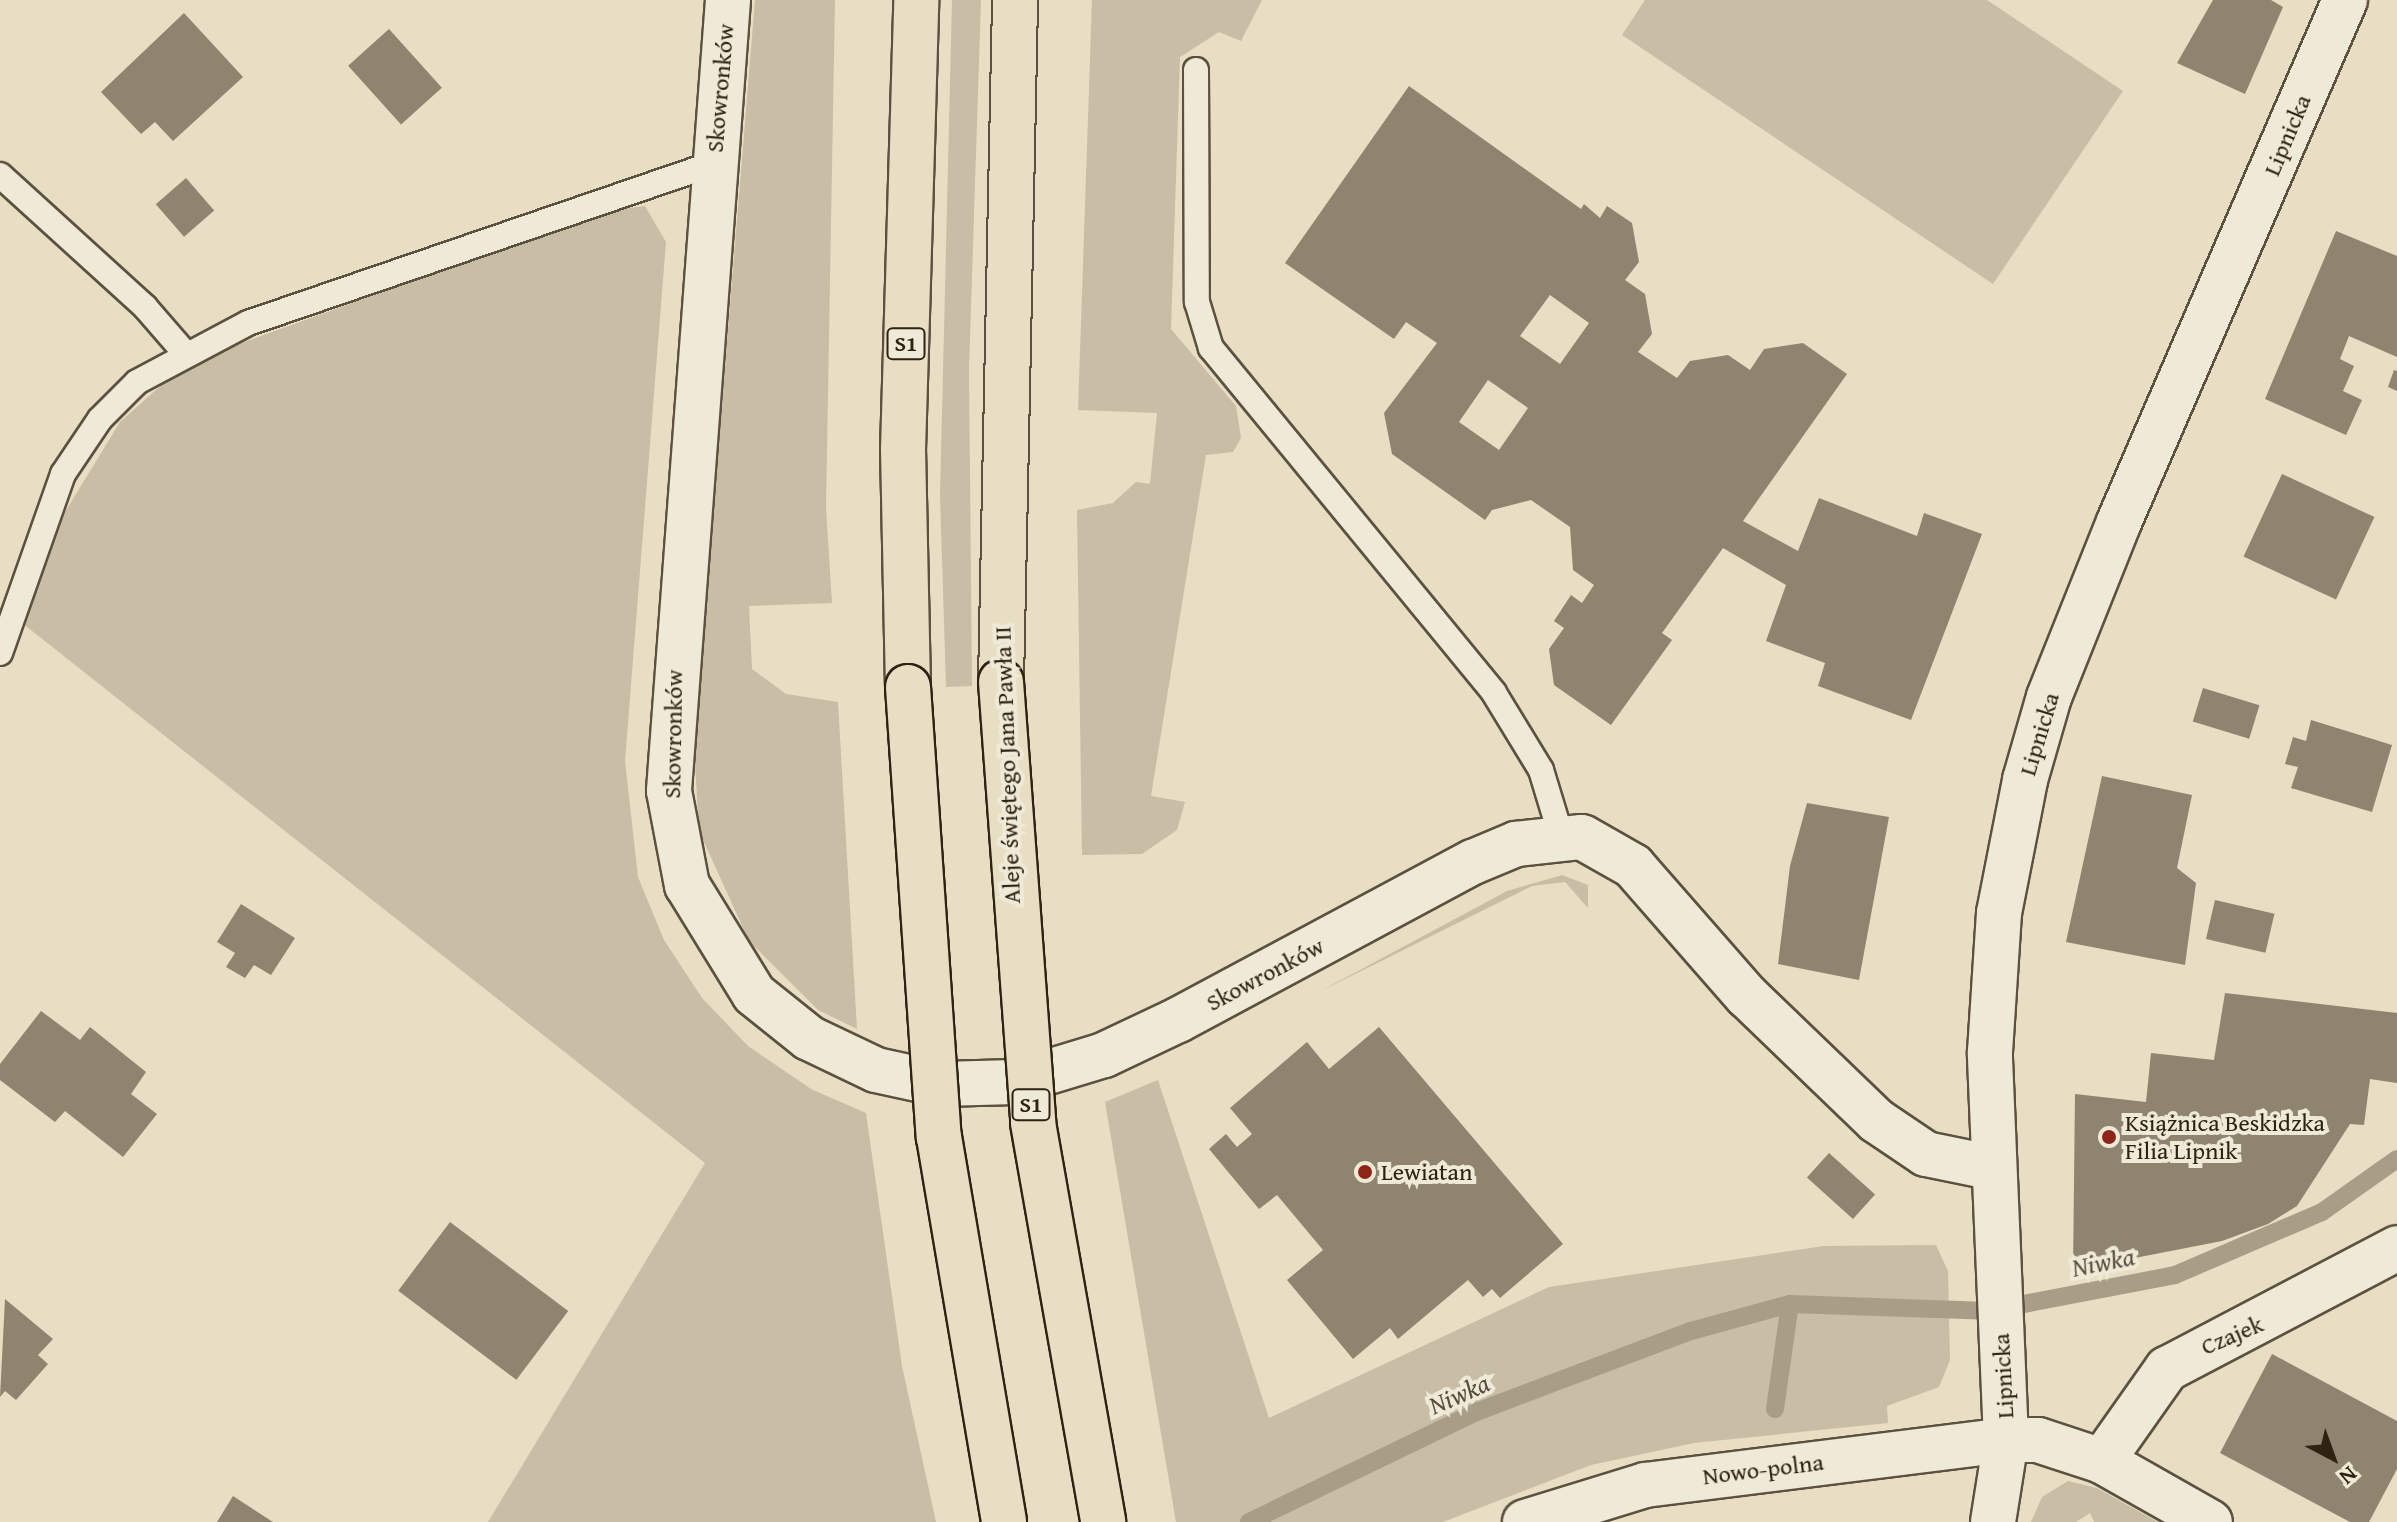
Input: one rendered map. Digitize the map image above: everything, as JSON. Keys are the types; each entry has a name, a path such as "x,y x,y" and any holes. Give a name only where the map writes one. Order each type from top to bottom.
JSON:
{"highway":[{"name":"S1","path":"916,0 903,450 908,687 939,1137 1004,1522"},
{"name":"Aleje świętego Jana Pawła II","path":"1015,0 1001,682 1033,1123 1103,1522"}],"street":[{"name":"Skowronków","path":"728,0 713,164 669,791 687,885 705,922 754,994 783,1018 876,1070 941,1084 1015,1082 1104,1055 1473,862 1561,836 1601,843 1633,866 1747,996 1877,1121 1926,1154 1990,1167"},
{"name":"Lipnicka","path":"1993,1522 2006,1440 2005,1366 1995,1271 1990,1167 1999,913 2049,697 2345,0"},
{"name":"Czajek","path":"2102,1461 2167,1369 2397,1248"},
{"name":"Nowo-polna","path":"1525,1522 1645,1485 2006,1440 2038,1440 2102,1461 2210,1522"}],"lane":[{"path":"1196,70 1197,302 1211,348 1494,693 1541,770 1561,836"},
{"path":"0,653 63,474 100,419 137,382 185,353 248,323 713,164"},
{"path":"0,175 145,307 185,353"}],"shaded area":[{"path":"755,0 835,0 826,507 832,603 749,606 752,669 786,694 838,702 857,1029 818,1010 749,941 699,831 694,746"},
{"path":"952,0 981,0 969,369 972,686 946,687 940,495"},
{"path":"1092,0 1262,0 1241,41 1219,32 1180,57 1171,329 1236,406 1241,438 1233,452 1206,455 1151,796 1185,802 1177,830 1142,854 1082,855 1077,510 1113,503 1136,482 1150,484 1157,413 1078,410"},
{"path":"1645,0 1987,0 2123,91 1993,284 1622,35"},
{"path":"645,206 666,242 625,761 638,877 664,940 702,998 748,1046 811,1089 866,1113 902,1366 936,1522 488,1522 705,1163 22,623 65,512 120,422 168,379 239,344 607,211"},
{"path":"1562,875 1588,885 1588,908 1565,882 1532,886 1319,992 1507,891"},
{"path":"1158,1080 1269,1418 1549,1287 1824,1246 1936,1245 1948,1271 1950,1360 1939,1387 1887,1406 1888,1423 1694,1443 1591,1465 1443,1522 1176,1522 1105,1102"},
{"path":"2068,1481 2097,1488 2158,1522 2094,1522 2090,1513 2076,1522 2031,1522 2042,1497"}],"building":[{"path":"2213,0 2271,0 2283,7 2245,94 2177,63"},
{"path":"184,13 243,77 173,141 155,122 141,134 101,92"},
{"path":"389,29 442,88 401,125 348,66"},
{"path":"1409,86 1581,209 1584,204 1600,218 1607,206 1632,223 1639,262 1625,280 1645,294 1652,334 1638,352 1677,378 1690,361 1728,355 1750,370 1764,349 1803,343 1847,374 1743,521 1798,551 1819,498 1917,536 1924,513 1982,534 1911,720 1818,686 1825,663 1766,641 1786,585 1723,548 1662,633 1672,640 1611,725 1554,685 1549,649 1564,628 1554,621 1571,595 1582,603 1594,585 1573,570 1570,527 1531,500 1492,510 1485,520 1392,454 1384,413 1437,343 1406,322 1394,339 1285,263","holes":["1550,295 1589,323 1560,364 1520,336","1488,380 1528,408 1499,450 1459,422"]},
{"path":"186,178 214,210 184,237 156,204"},
{"path":"2336,231 2397,256 2397,357 2349,336 2340,359 2354,366 2343,391 2362,400 2346,435 2265,399"},
{"path":"2394,370 2397,371 2397,391 2388,387"},
{"path":"2282,474 2374,517 2336,600 2244,556"},
{"path":"2203,688 2259,705 2249,739 2193,721"},
{"path":"2311,720 2392,745 2372,812 2291,788 2298,767 2285,764 2293,737 2306,741"},
{"path":"2102,776 2192,795 2177,868 2196,883 2185,965 2066,942"},
{"path":"1807,803 1889,817 1859,980 1778,964 1790,866"},
{"path":"2215,900 2274,914 2265,953 2206,939"},
{"path":"241,904 295,938 271,975 254,965 245,978 226,967 235,953 217,942"},
{"path":"2225,993 2397,1013 2397,1083 2370,1079 2364,1125 2350,1124 2297,1206 2268,1224 2222,1241 2073,1270 2075,1094 2146,1102 2151,1053 2214,1060"},
{"path":"41,1011 80,1040 90,1027 146,1072 131,1094 157,1114 123,1157 65,1111 55,1122 0,1080 0,1064"},
{"name":"Lewiatan","path":"1379,1027 1563,1244 1500,1298 1492,1289 1483,1297 1468,1280 1398,1339 1390,1328 1353,1359 1287,1280 1323,1250 1277,1195 1259,1209 1209,1149 1226,1134 1237,1147 1252,1134 1230,1108 1307,1042 1329,1069"},
{"path":"1829,1153 1875,1194 1853,1219 1807,1178"},
{"path":"450,1222 568,1311 516,1380 398,1291"},
{"path":"5,1299 53,1339 38,1355 48,1364 16,1400 5,1391 0,1397"},
{"path":"2272,1354 2397,1421 2397,1469 2369,1522 2350,1522 2220,1453"},
{"path":"233,1496 273,1522 217,1522"}],"waterway":[{"name":"Niwka","path":"1775,1409 1790,1304 1987,1311 2175,1275 2322,1212 2397,1159"},
{"name":"Niwka","path":"1249,1522 1479,1411 1691,1331 1790,1304"}],"place":[{"name":"Książnica Beskidzka Filia Lipnik","path":"2109,1137"},
{"name":"Lewiatan","path":"1365,1172"}]}
